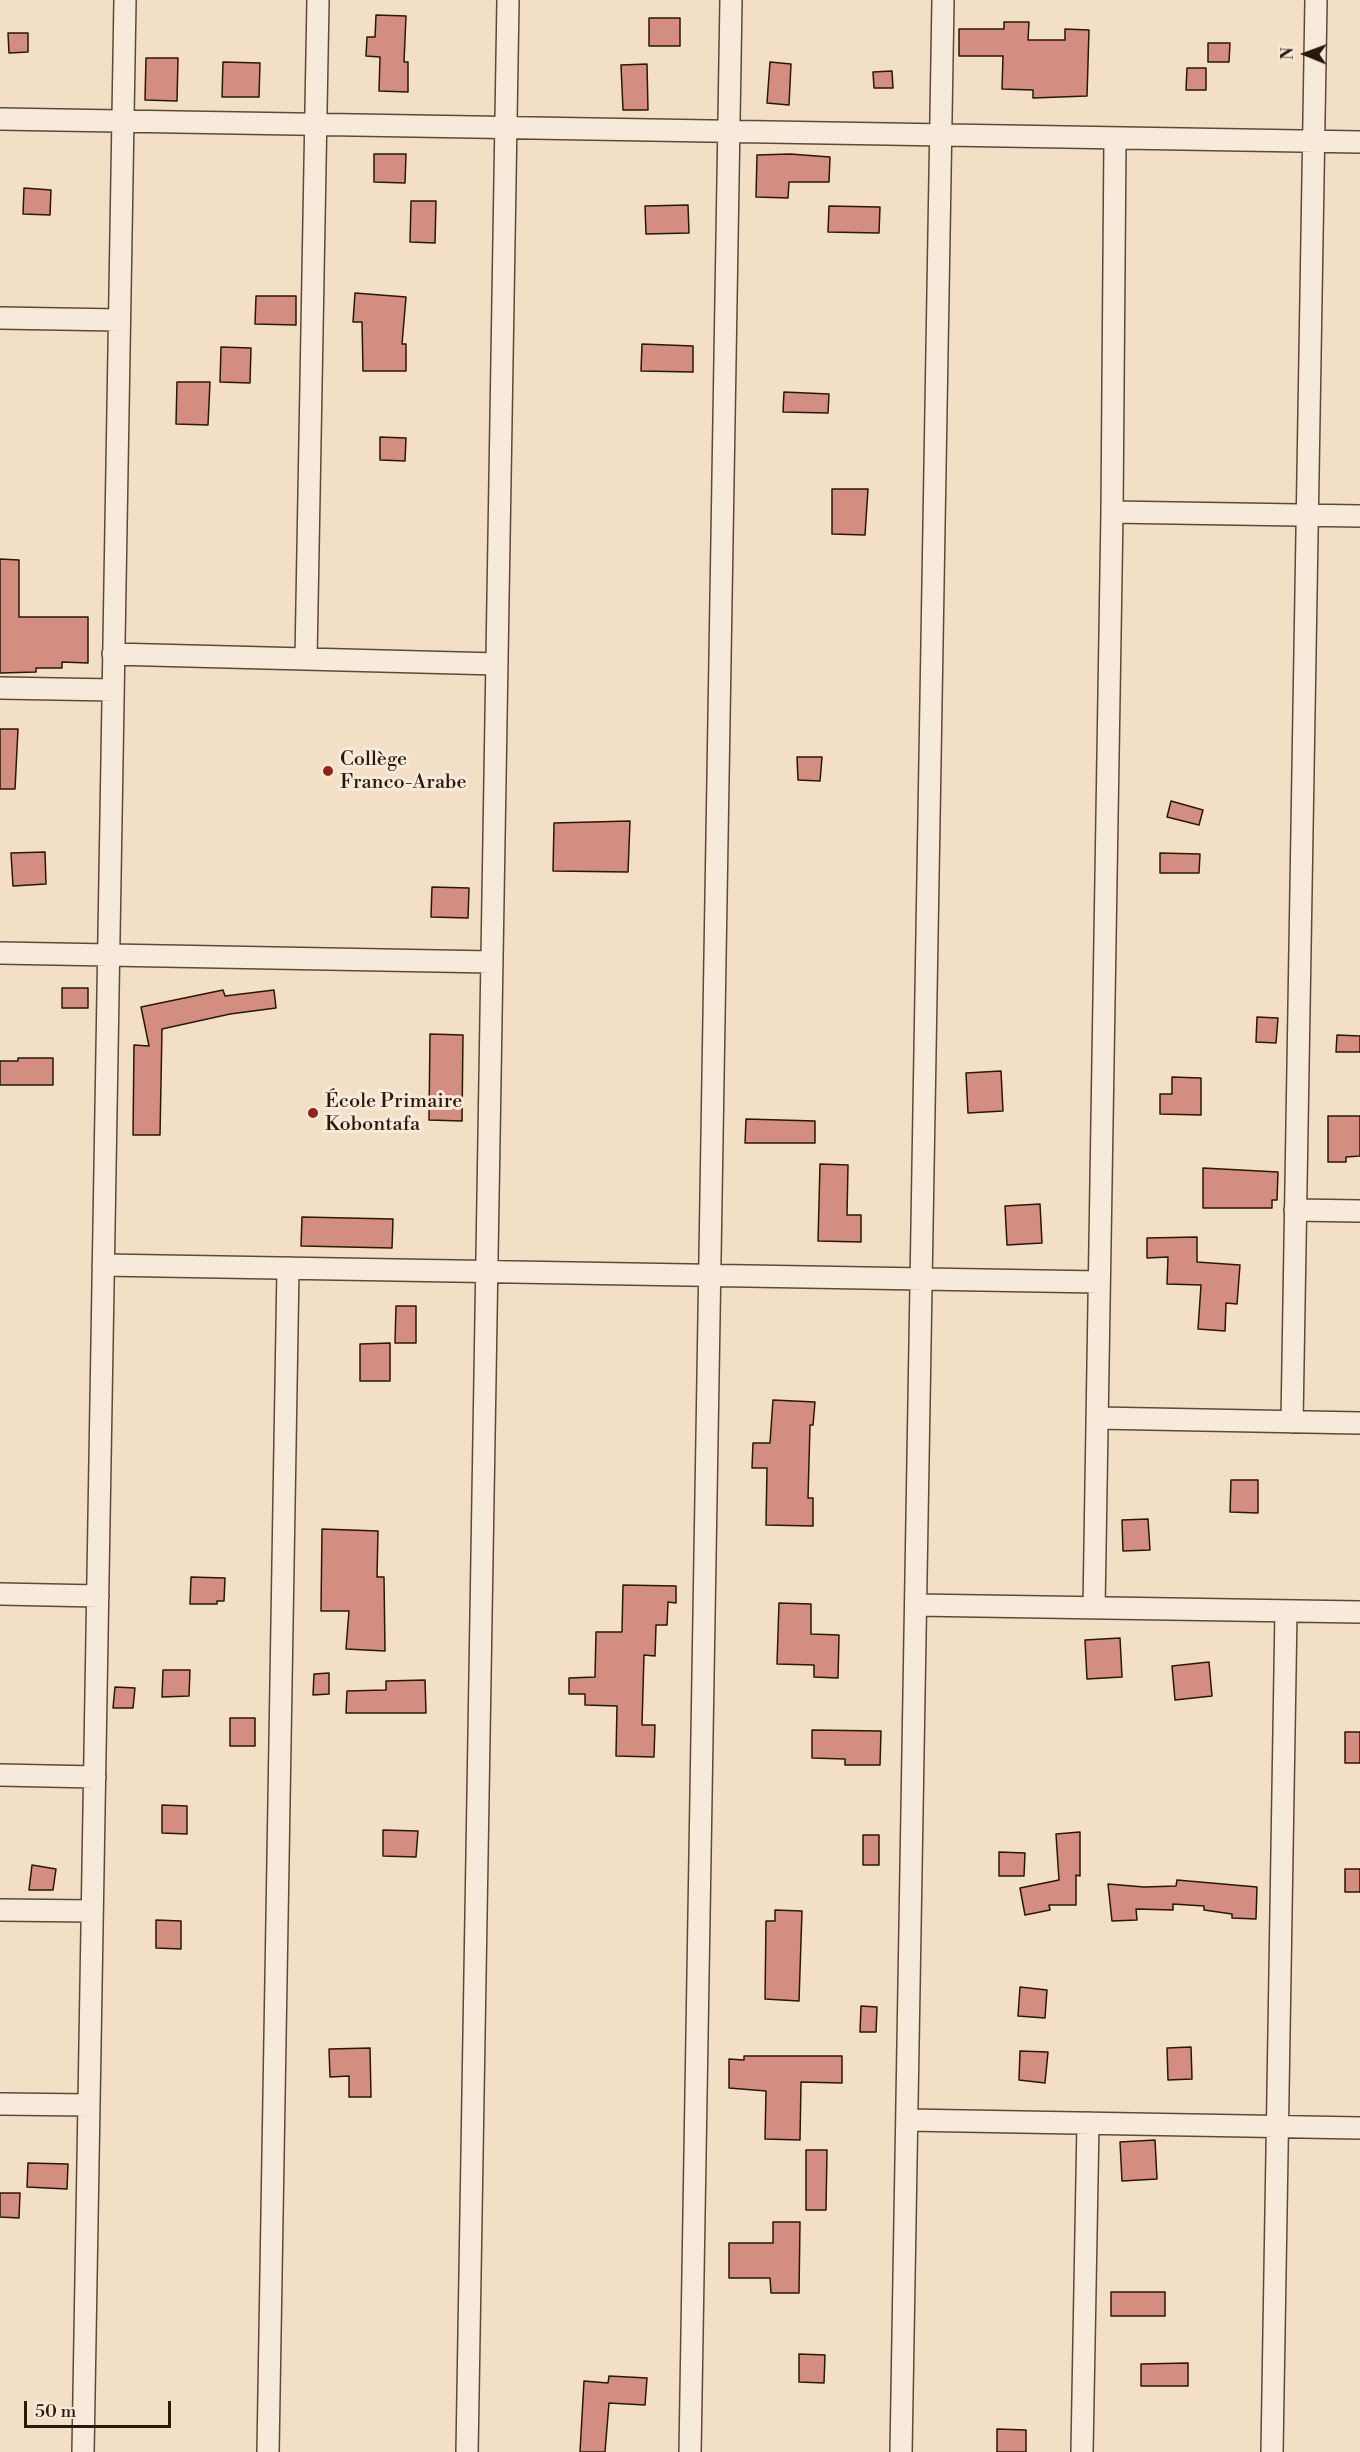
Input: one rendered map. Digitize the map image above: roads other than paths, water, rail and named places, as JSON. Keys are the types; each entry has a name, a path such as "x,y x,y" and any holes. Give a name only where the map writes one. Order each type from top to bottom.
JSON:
{"street":[{"path":"83,2452 124,0"},
{"path":"306,659 318,0"},
{"path":"467,2452 508,0"},
{"path":"690,2452 731,0"},
{"path":"901,2452 943,0"},
{"path":"1292,1422 1316,0"},
{"path":"0,119 1360,142"},
{"path":"1094,1608 1112,512 1115,138"},
{"path":"0,318 119,320"},
{"path":"1112,512 1360,516"},
{"path":"113,654 497,664"},
{"path":"0,688 113,690"},
{"path":"0,953 492,962"},
{"path":"1295,1210 1360,1211"},
{"path":"103,1265 1099,1282"},
{"path":"268,2452 288,1268"},
{"path":"1097,1418 1360,1423"},
{"path":"0,1594 98,1596"},
{"path":"916,1605 1360,1612"},
{"path":"1272,2452 1286,1611"},
{"path":"0,1775 95,1777"},
{"path":"0,1910 92,1911"},
{"path":"0,2104 89,2105"},
{"path":"907,2120 1360,2128"},
{"path":"1082,2452 1088,2123"}],"place":[{"name":"Collège Franco-Arabe","path":"328,771"},
{"name":"École Primaire Kobontafa","path":"313,1113"}]}
